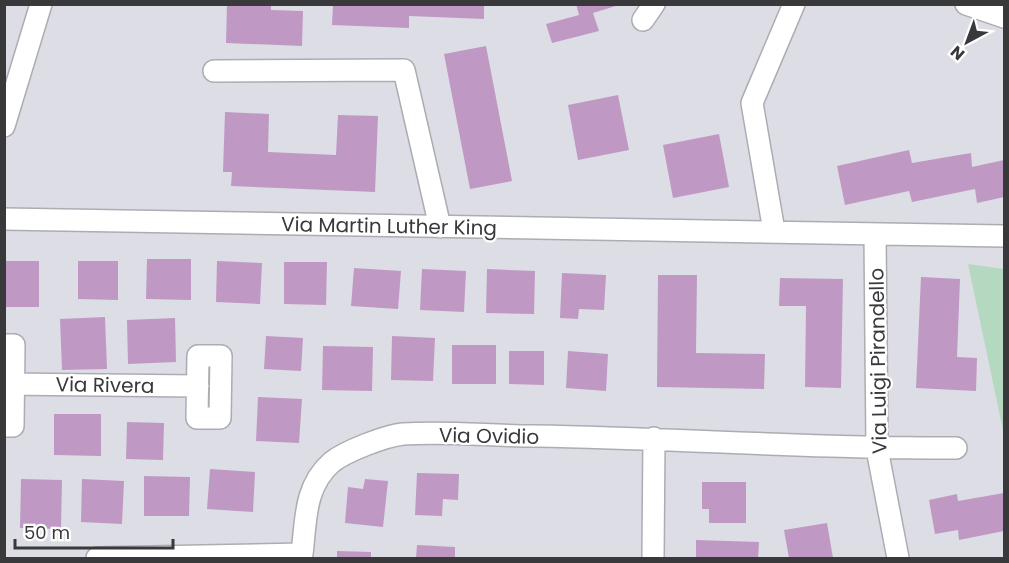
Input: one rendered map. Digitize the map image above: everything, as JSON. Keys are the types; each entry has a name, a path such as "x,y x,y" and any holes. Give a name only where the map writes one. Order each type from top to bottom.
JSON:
{"street":[{"path":"4,126 41,4"},
{"path":"774,231 752,103 794,4"},
{"path":"966,4 1005,17"},
{"path":"214,71 404,70 440,227"},
{"name":"Via Martin Luther King","path":"4,219 1005,236"},
{"name":"Via Luigi Pirandello","path":"875,234 877,449 898,558"},
{"path":"4,345 14,345 9,384 13,426 4,426"},
{"name":"Via Rivera","path":"9,384 198,386"},
{"name":"Via Ovidio","path":"97,558 302,556 308,501 317,478 333,461 357,448 401,435 654,438 877,449 956,448"},
{"path":"653,558 654,438"}],"green space":[{"path":"968,264 1004,269 1004,435"}],"building":[{"path":"227,4 271,4 271,10 303,11 302,46 226,43"},
{"path":"333,4 484,4 484,19 409,16 409,28 332,25"},
{"path":"576,4 619,5 593,13 599,31 552,43 546,24 579,15"},
{"path":"486,46 512,181 470,189 444,54"},
{"path":"618,95 629,150 578,160 568,105"},
{"path":"225,112 269,114 268,152 336,155 338,115 378,116 375,192 231,186 232,172 223,172"},
{"path":"719,134 729,187 673,198 663,145"},
{"path":"909,150 912,163 971,153 972,167 1004,160 1004,197 977,203 975,189 912,202 909,191 845,205 837,166"},
{"path":"147,259 191,259 191,300 146,299"},
{"path":"4,261 39,261 39,307 4,307"},
{"path":"78,261 118,261 118,300 78,299"},
{"path":"217,261 262,263 260,304 216,302"},
{"path":"284,262 327,262 326,305 284,304"},
{"path":"354,268 401,271 398,309 351,306"},
{"path":"422,269 466,271 464,312 420,310"},
{"path":"487,269 535,271 534,314 486,313"},
{"path":"562,273 606,275 604,310 579,309 578,319 560,318"},
{"path":"658,275 697,275 696,353 765,354 764,389 657,387"},
{"path":"921,277 960,279 957,357 977,358 976,391 916,388"},
{"path":"780,278 843,279 841,388 805,387 806,306 779,306"},
{"path":"105,317 107,369 62,370 60,319"},
{"path":"175,318 176,362 128,364 127,320"},
{"path":"266,336 303,338 301,371 264,369"},
{"path":"392,336 435,338 433,381 391,380"},
{"path":"452,345 496,345 496,384 452,384"},
{"path":"323,346 373,347 372,391 322,390"},
{"path":"509,351 544,351 544,385 509,384"},
{"path":"568,351 608,354 606,391 566,388"},
{"path":"258,397 302,399 299,443 256,441"},
{"path":"54,414 101,414 101,456 54,455"},
{"path":"127,422 164,423 163,460 126,459"},
{"path":"210,469 255,472 253,512 207,509"},
{"path":"417,473 459,474 458,500 443,499 442,516 415,515"},
{"path":"144,476 190,477 189,516 144,516"},
{"path":"21,479 62,480 61,529 20,528"},
{"path":"82,479 124,481 122,524 81,522"},
{"path":"365,479 388,481 383,527 345,523 348,487 363,489"},
{"path":"702,482 746,482 746,523 709,523 709,509 702,509"},
{"path":"1004,493 1004,531 959,540 958,530 935,534 929,500 957,494 958,501"},
{"path":"827,523 833,558 789,558 784,530"},
{"path":"696,540 759,542 758,558 696,558"},
{"path":"417,545 455,547 455,558 416,558"},
{"path":"337,551 371,552 371,558 337,558"}]}
